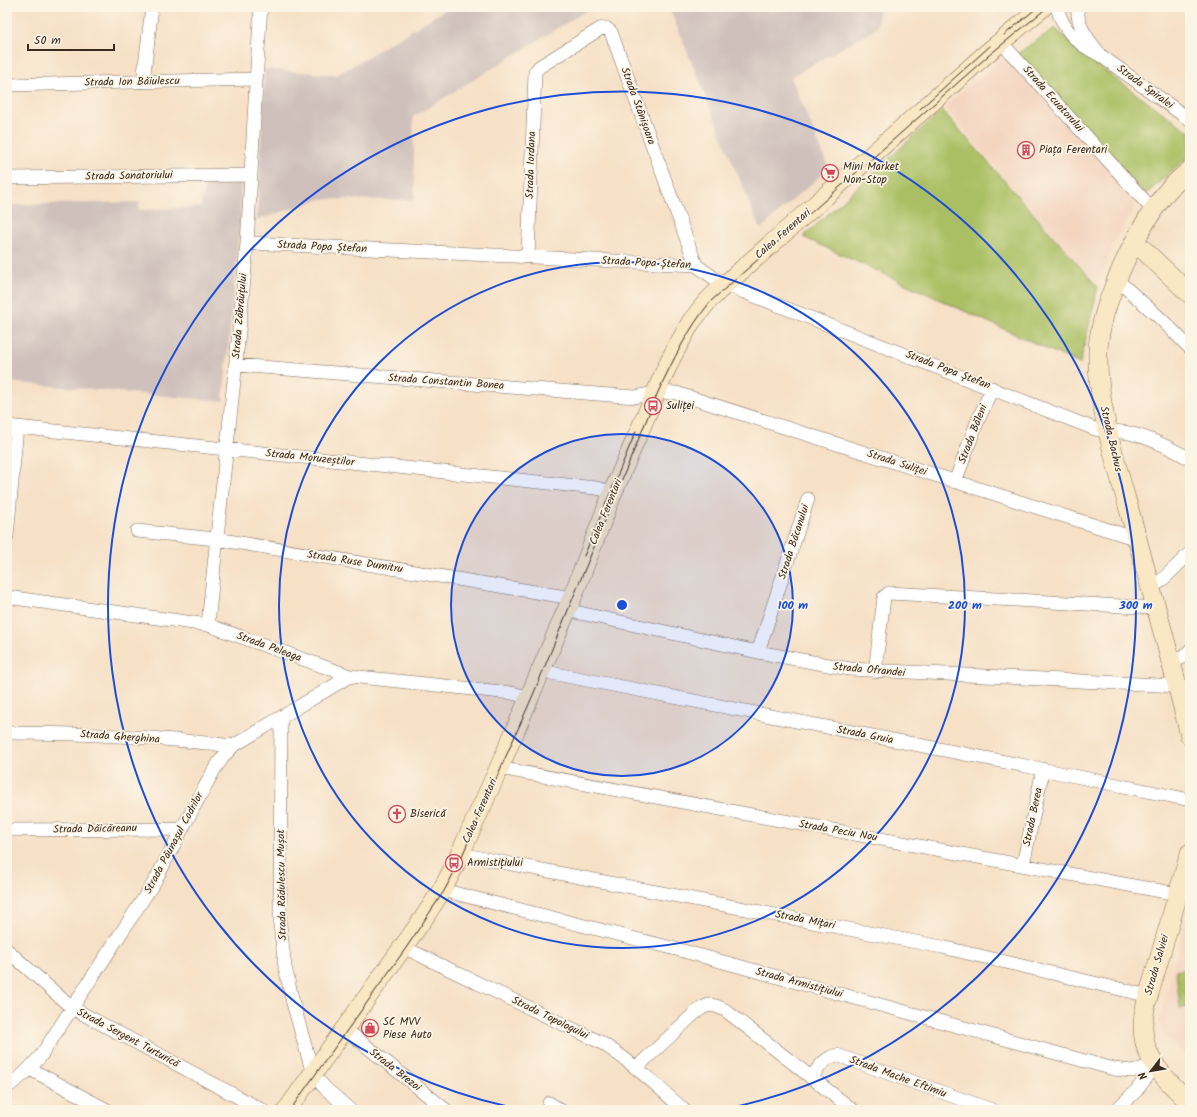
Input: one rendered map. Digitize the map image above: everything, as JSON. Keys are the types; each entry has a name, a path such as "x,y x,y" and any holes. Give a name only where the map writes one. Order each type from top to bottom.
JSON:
{"main road":[{"name":"Calea Ferentari","path":"287,1110 442,890 499,768 569,604 613,492 670,360 684,333 706,303 726,284 1000,41 1043,7"},
{"name":"Strada Bachus","path":"1189,729 1108,431 1098,370 1098,348 1102,322 1109,299 1135,242 1153,210 1165,195 1190,170"},
{"path":"1135,242 1190,294"},
{"name":"Strada Salviei","path":"1190,853 1144,1013 1142,1032 1146,1049 1159,1069 1190,1103"}],"street":[{"path":"143,82 152,7"},
{"name":"Strada Zăbrăuțului","path":"208,625 216,539 236,365 247,244 261,7"},
{"name":"Strada Spiralei","path":"1057,7 1062,21 1071,36 1089,50 1100,55 1190,120"},
{"name":"Strada Spiralei","path":"1078,7 1078,20 1081,27 1100,55"},
{"name":"Strada Stânișoara","path":"535,72 539,67 600,29 606,28 611,32 696,265"},
{"name":"Strada Ecuatorului","path":"1000,41 1153,210"},
{"name":"Strada Iordana","path":"528,257 535,72"},
{"name":"Strada Ion Băiulescu","path":"7,85 256,79"},
{"name":"Strada Sanatoriului","path":"7,178 251,174"},
{"name":"Strada Popa Ștefan","path":"247,244 696,265 709,275 726,284 1095,429 1142,436 1190,459"},
{"path":"1117,280 1161,319 1190,348"},
{"name":"Strada Constantin Bonea","path":"236,365 635,396 656,393"},
{"name":"Strada Băleni","path":"955,482 976,425 992,388"},
{"name":"Strada Suliței","path":"656,393 676,393 1137,539"},
{"path":"7,536 12,427"},
{"name":"Strada Moruzeștilor","path":"12,427 589,487 613,492"},
{"name":"Strada Băcanului","path":"758,652 808,499"},
{"name":"Strada Ruse Dumitru","path":"137,531 216,539 569,604"},
{"path":"1150,588 1161,581 1190,553"},
{"path":"875,672 884,597 889,593 1156,608"},
{"name":"Strada Peleaga","path":"7,597 208,625 350,676 504,692 529,698"},
{"name":"Strada Ofrandei","path":"569,604 758,652 824,665 875,672 1177,686"},
{"path":"1171,663 1183,657 1190,650"},
{"name":"Strada Gruia","path":"541,671 1043,769 1190,800"},
{"name":"Strada Păunașul Codrilor","path":"8,1085 30,1069 40,1057 156,881 182,828 222,757 233,746 350,676"},
{"name":"Strada Rădulescu Mușat","path":"282,718 280,925 285,966 293,1003 313,1074"},
{"name":"Strada Gherghina","path":"7,732 63,733 198,742 233,746"},
{"name":"Strada Peciu Nou","path":"499,768 1177,894"},
{"name":"Strada Berea","path":"1023,865 1043,769"},
{"name":"Strada Dăicăreanu","path":"7,830 182,828"},
{"name":"Strada Mițari","path":"460,854 920,942 1149,996"},
{"name":"Strada Armistițiului","path":"442,890 676,949 1114,1069 1132,1071 1159,1069"},
{"name":"Strada Topologului","path":"403,947 614,1050 684,1110"},
{"name":"Strada Sergent Turturică","path":"7,950 72,1008 262,1110"},
{"path":"636,1068 696,1012 709,1005 716,1006 725,1010 854,1110"},
{"name":"Strada Brezoi","path":"345,1029 446,1110"},
{"name":"Strada Mache Eftimiu","path":"811,1078 824,1061 837,1055 992,1110"},
{"path":"30,1069 107,1110"},
{"path":"1116,1110 1159,1069"},
{"path":"313,1074 325,1088 350,1110"}],"shaded area":[{"path":"450,7 592,7 413,117 415,200 321,199 257,220 265,69 337,75"},
{"path":"669,7 879,7 877,28 791,77 829,168 760,229"},
{"name":"Piața Ferentari","path":"1008,53 1140,199 1114,242 1098,284 944,107"},
{"path":"241,180 240,225 223,401 7,382 7,205 140,202 139,210 201,207 206,183"},
{"path":"1190,906 1190,1061 1163,1033 1159,1022"}],"green space":[{"path":"1055,28 1104,70 1190,132 1190,155 1145,195 1017,54"},
{"path":"942,110 1098,287 1080,364 803,237"},
{"path":"1190,969 1190,1007 1180,1008 1176,971"}],"tram line":[{"path":"1004,35 1038,7"},
{"path":"290,1110 406,948 444,891 458,865 533,695 658,392 675,357 695,323 711,301 988,56 1048,7"},
{"path":"920,109 990,46"},
{"path":"584,556 636,431"}],"place":[{"name":"Piața Ferentari","path":"1026,150"},
{"name":"Mini Market Non-Stop","path":"830,173"},
{"name":"Suliței","path":"653,406"},
{"name":"Biserică","path":"397,814"},
{"name":"Armistițiului","path":"454,863"},
{"name":"SC MVV Piese Auto","path":"370,1028"}]}
